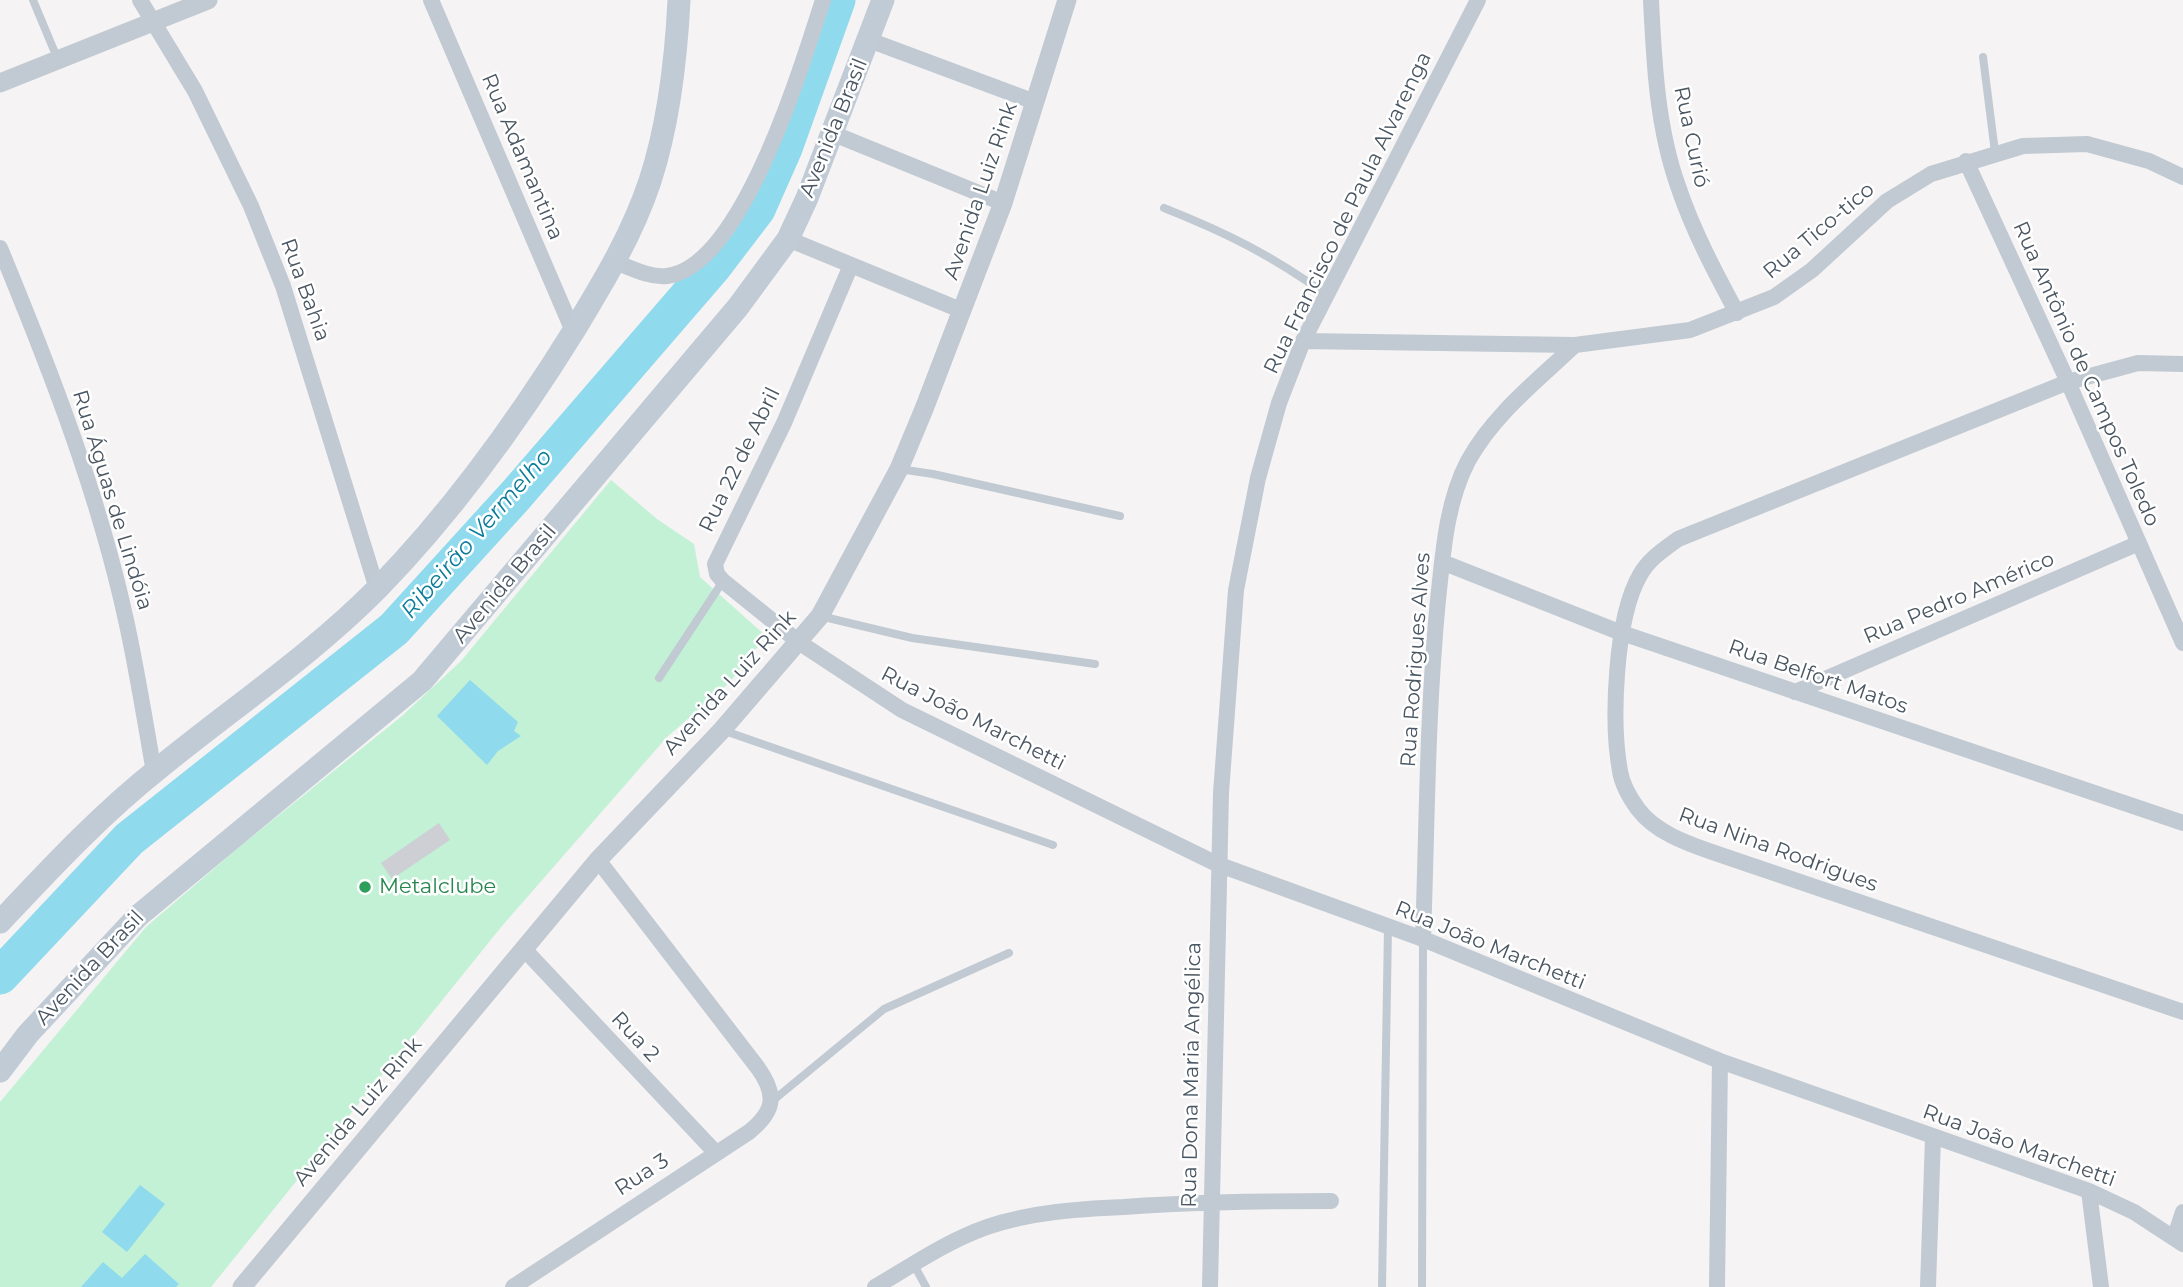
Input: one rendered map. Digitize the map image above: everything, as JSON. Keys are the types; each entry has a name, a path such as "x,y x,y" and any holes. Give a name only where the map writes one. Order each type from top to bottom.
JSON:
{"main road":[{"path":"0,922 154,772 305,651 376,590 449,509 543,382 615,262 643,201 657,159 669,103 679,0"},
{"name":"Avenida Brasil","path":"0,1070 28,1034 138,916 422,681 738,307 788,239 834,134 883,0"}],"street":[{"name":"Rua Bahia","path":"140,0 174,54 214,127 251,206 283,286 376,590"},
{"path":"0,83 208,0"},
{"name":"Rua Adamantina","path":"431,0 573,331"},
{"path":"615,262 649,274 667,276 687,269 717,243 761,169 785,115 823,0"},
{"name":"Avenida Luiz Rink","path":"242,1287 597,860 722,730 800,643 820,616 899,469 963,311 1003,203 1067,0"},
{"name":"Rua Francisco de Paula Alvarenga","path":"1217,864 1236,590 1258,478 1279,403 1303,341 1478,0"},
{"name":"Rua Curió","path":"1651,0 1654,58 1664,129 1677,184 1708,259 1737,313"},
{"path":"869,40 1035,102"},
{"path":"834,134 1003,203"},
{"name":"Rua Tico-tico","path":"1303,341 1575,345 1680,332 1774,297 1812,270 1870,216 1907,188 1931,174 1995,152 2054,143 2087,144 2149,161 2183,177"},
{"name":"Rua Antônio de Campos Toledo","path":"1966,161 2068,382 2183,643"},
{"path":"788,239 963,311"},
{"name":"Rua Águas de Lindóia","path":"0,248 48,363 100,523 126,619 154,772"},
{"name":"Rua 22 de Abril","path":"723,581 715,568 718,554 784,423 851,265"},
{"name":"Rua Rodrigues Alves","path":"1423,939 1433,648 1442,562 1455,494 1467,463 1486,433 1513,402 1575,345"},
{"name":"Rua Nina Rodrigues","path":"2183,364 2138,363 2068,382 1678,539 1655,555 1639,576 1619,632 1617,728 1620,772 1632,800 1654,825 1712,852 2183,1012"},
{"name":"Rua Pedro Américo","path":"1795,692 2139,544"},
{"name":"Rua Belfort Matos","path":"1442,562 1619,632 2183,823"},
{"path":"723,581 800,643"},
{"name":"Rua João Marchetti","path":"800,643 902,710 1217,864 1423,939 1720,1061 2089,1191 2134,1212 2179,1240"},
{"path":"597,860 769,1084 770,1103"},
{"name":"Rua Dona Maria Angélica","path":"1210,1287 1217,864"},
{"name":"Rua 2","path":"524,949 716,1153"},
{"path":"1717,1287 1720,1061"},
{"name":"Rua 3","path":"513,1287 764,1119 770,1103"},
{"path":"1928,1287 1933,1137"},
{"path":"2089,1191 2101,1287"},
{"path":"875,1287 968,1235 1025,1218 1068,1210 1210,1201 1331,1201"},
{"path":"2179,1240 2183,1212"}],"lane":[{"path":"33,0 58,60"},
{"path":"1983,57 1995,152"},
{"path":"1164,208 1223,232 1279,260 1327,295"},
{"path":"899,469 933,474 1119,516"},
{"path":"659,678 723,581"},
{"path":"820,616 912,638 1095,664"},
{"path":"722,730 1053,845"},
{"path":"1381,1287 1388,928"},
{"path":"1422,1287 1423,939"},
{"path":"770,1103 884,1009 1009,953"},
{"path":"914,1265 926,1287"}],"green space":[{"name":"Metalclube","path":"611,480 657,519 694,544 700,577 766,636 729,683 667,737 502,926 211,1287 0,1287 0,1102 146,927 238,848 402,716 461,661"}],"water":[{"path":"470,680 518,722 514,731 521,736 498,751 487,765 437,716"},
{"path":"140,1185 165,1204 127,1252 102,1232"},
{"path":"145,1254 179,1284 176,1287 81,1287 103,1262 122,1278"}],"building":[{"path":"439,823 450,840 392,879 381,863"}],"waterway":[{"name":"Ribeirão Vermelho","path":"0,976 129,839 394,629 516,495 712,268 757,209 784,148 837,0"}],"place":[{"name":"Metalclube","path":"365,887"}]}
